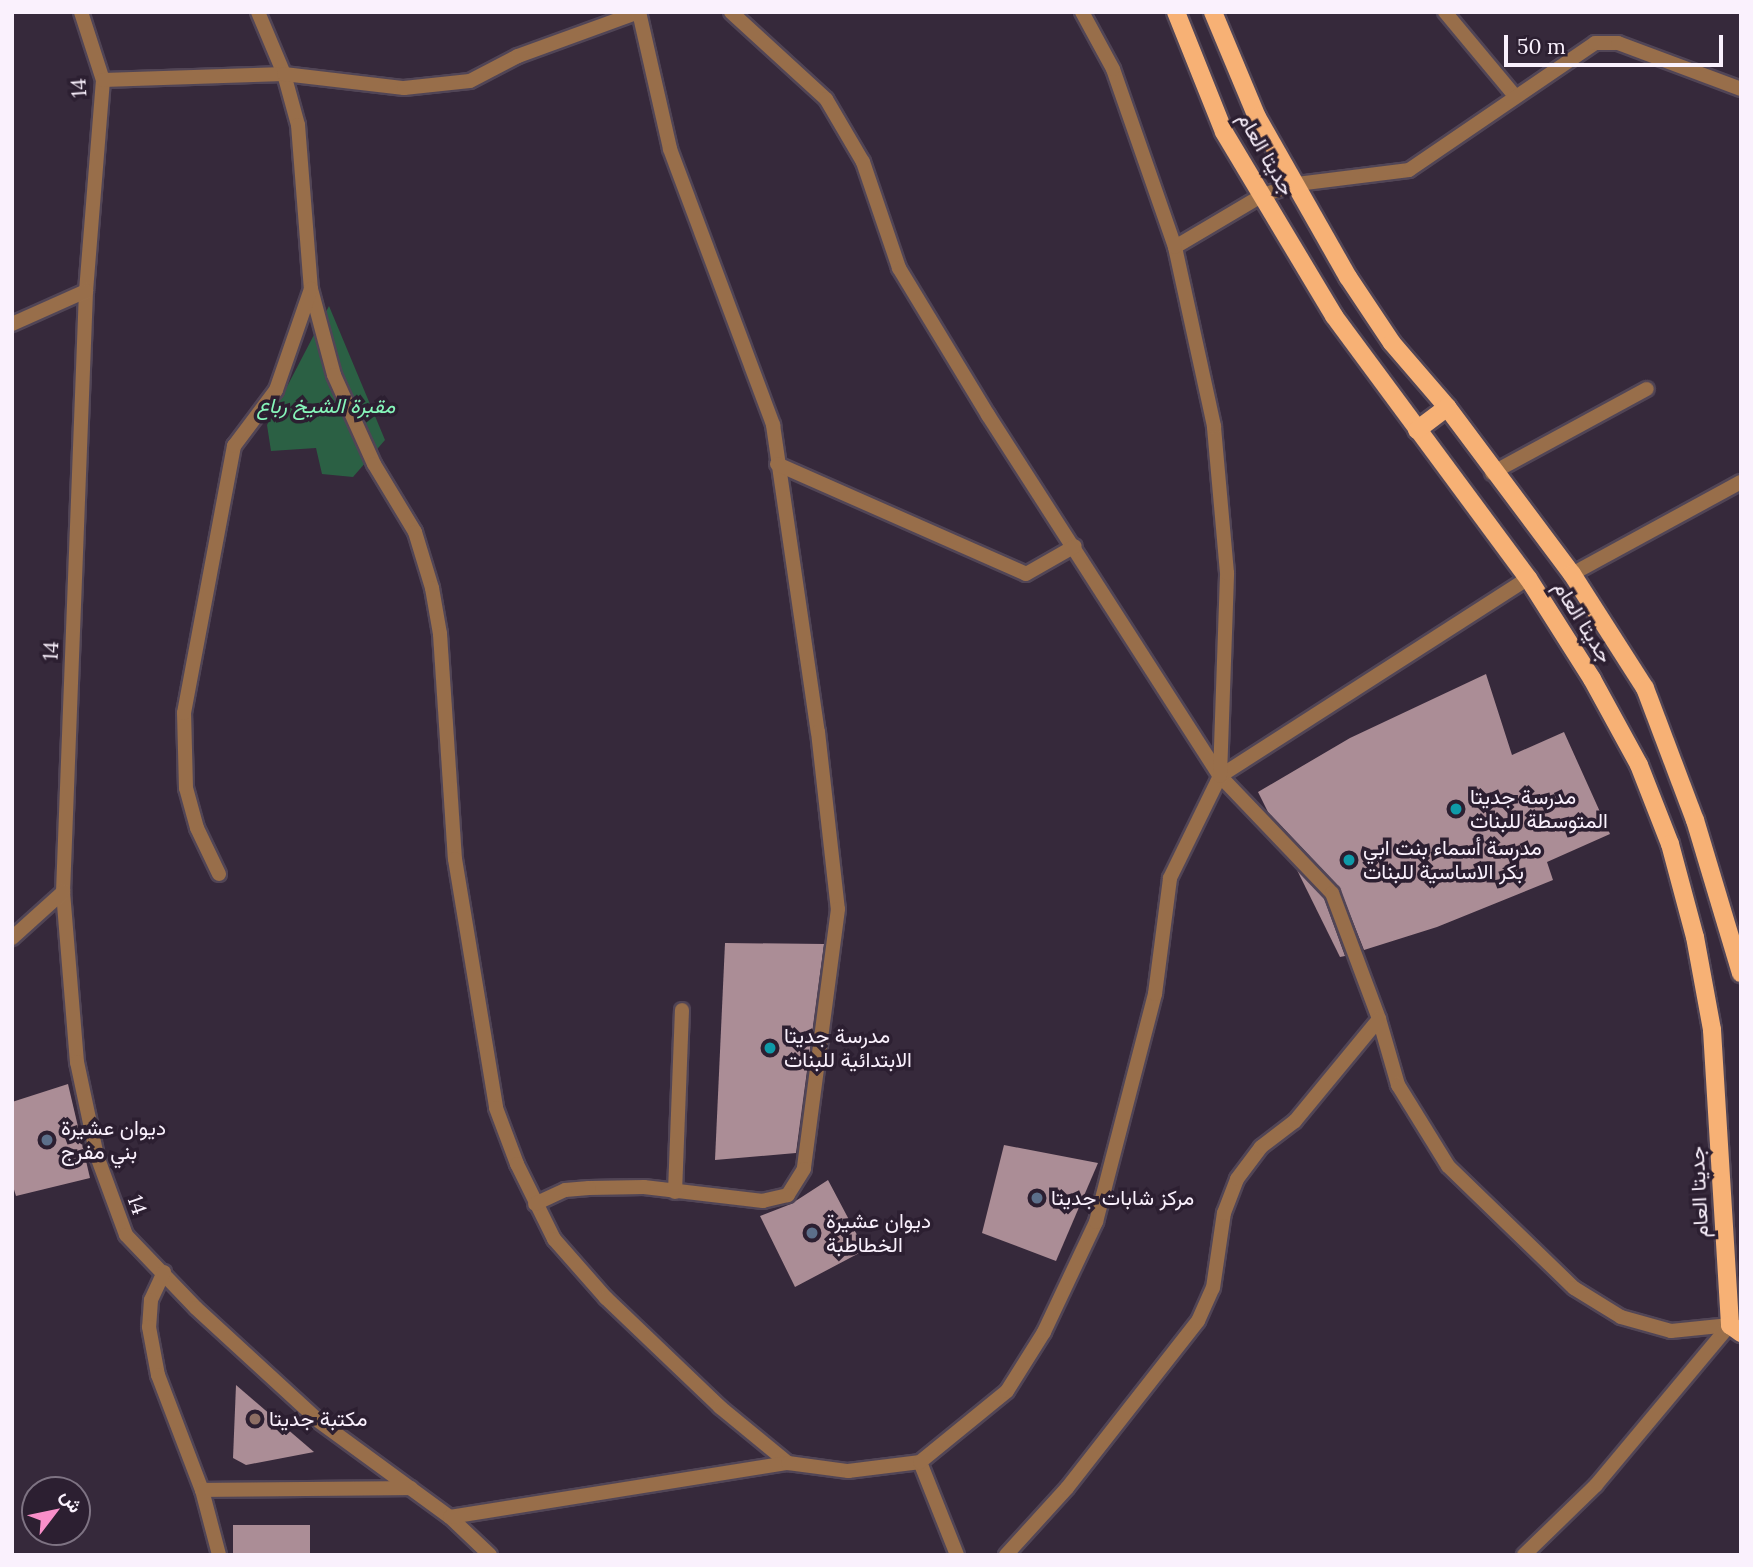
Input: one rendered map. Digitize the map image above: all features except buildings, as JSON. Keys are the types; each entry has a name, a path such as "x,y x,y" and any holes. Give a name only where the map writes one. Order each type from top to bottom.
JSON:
{"main road":[{"name":"جديتا العام","path":"1176,12 1224,132 1335,316 1528,578 1592,679 1639,765 1670,844 1695,937 1713,1030 1735,1329"},
{"name":"جديتا العام","path":"1213,12 1257,117 1377,321 1447,407 1492,473 1572,574 1646,688 1695,820 1741,973"},
{"path":"1417,430 1447,407"}],"street":[{"name":"14","path":"81,12 103,80 86,292 63,892 77,1062 97,1156 126,1235 320,1422 450,1517 490,1555"},
{"path":"258,12 284,74 303,161 310,289 334,375 374,464 415,532 432,588 440,634 455,859 496,1108 535,1204 554,1239 606,1298 720,1407 788,1463"},
{"path":"103,80 284,74 404,88 470,80 518,56 639,12 670,149 773,425 818,732 838,909 804,1169 788,1195 778,1199 589,1188 565,1190 535,1204"},
{"path":"731,12 826,99 863,162 899,268 1220,775 1332,893 1379,1019 1398,1085 1448,1166 1574,1288 1621,1317 1671,1331 1735,1329"},
{"path":"450,1517 788,1463 848,1471 920,1462 1007,1391 1044,1332 1096,1222 1137,1072 1155,994 1170,878 1220,775 1227,573 1214,426 1175,247 1113,69 1082,12"},
{"path":"1445,12 1515,96"},
{"path":"1175,247 1263,195 1297,184 1409,170 1564,61 1595,44 1618,43 1741,89"},
{"path":"219,874 197,828 186,788 184,713 234,446 275,390 310,289"},
{"path":"12,324 86,292"},
{"path":"1492,473 1647,389"},
{"path":"777,464 1026,573 1075,546"},
{"path":"1572,574 1741,482"},
{"path":"1220,775 1528,578"},
{"path":"12,938 63,892"},
{"path":"675,1192 682,1010"},
{"path":"1006,1555 1067,1488 1198,1321 1213,1288 1224,1213 1237,1179 1261,1147 1296,1121 1379,1019"},
{"path":"164,1272 151,1300 149,1327 158,1375 202,1490 219,1555"},
{"path":"1524,1555 1596,1485 1735,1329"},
{"path":"920,1462 957,1555"},
{"path":"202,1490 411,1488"}],"green space":[{"name":"مقبرة الشيخ رباع","path":"329,306 385,440 353,477 322,474 316,448 271,451 267,425"}],"place":[{"name":"مدرسة جديتا المتوسطة للبنات","path":"1456,809"},
{"name":"مدرسة أسماء بنت ابي بكر الاساسية للبنات","path":"1349,860"},
{"name":"مدرسة جديتا الابتدائية للبنات","path":"770,1048"},
{"name":"ديوان عشيرة بني مفرج","path":"47,1140"},
{"name":"مركز شابات جديتا","path":"1037,1198"},
{"name":"ديوان عشيرة الخطاطبة","path":"812,1233"},
{"name":"مكتبة جديتا","path":"255,1419"}]}
